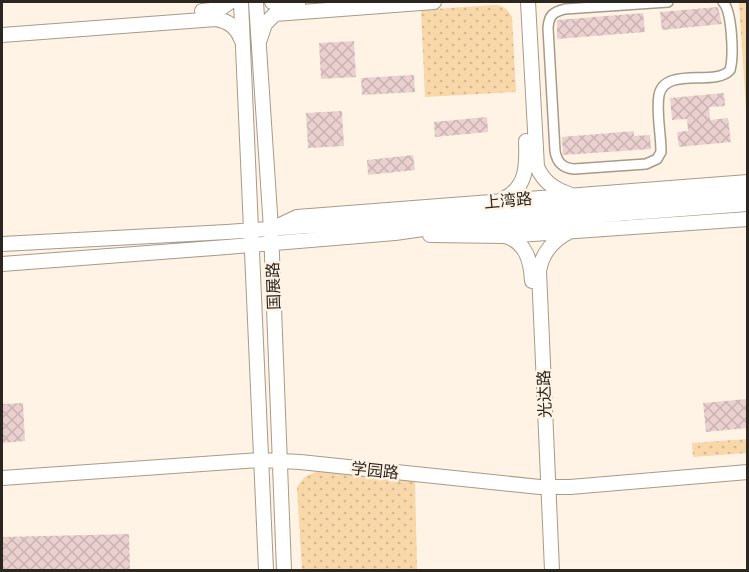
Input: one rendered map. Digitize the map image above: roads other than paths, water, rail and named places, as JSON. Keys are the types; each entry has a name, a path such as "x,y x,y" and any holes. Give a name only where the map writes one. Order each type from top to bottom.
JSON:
{"main road":[{"path":"2,27 213,11 230,2"},
{"name":"国展路","path":"241,2 266,570"},
{"name":"国展路","path":"256,2 271,236 284,570"},
{"path":"273,2 290,4 330,2"},
{"path":"258,47 265,24 275,14 434,2"},
{"path":"498,201 510,196 519,187 526,167 519,2"},
{"path":"528,2 537,167 546,182 553,188 574,195"},
{"path":"2,35 216,19 227,22 238,30 243,47"},
{"name":"上湾路","path":"271,236 297,217 747,182"},
{"name":"上湾路","path":"395,233 679,204 747,194"},
{"name":"上湾路","path":"2,244 271,236 679,204 747,204"},
{"name":"上湾路","path":"271,236 395,233 505,236 747,219"},
{"name":"光达路","path":"544,570 539,271 543,255 551,245 571,231"},
{"name":"光达路","path":"505,236 519,243 529,257 531,266 544,483 552,570"},
{"name":"上湾路","path":"2,264 252,237"},
{"name":"学园路","path":"2,478 261,456"},
{"name":"学园路","path":"2,470 280,456 544,483 747,472"},
{"name":"学园路","path":"544,483 747,466"}],"street":[{"path":"668,2 565,9 549,17 555,151 560,164 566,168 652,162 657,159 661,152 659,94 664,85 674,80 723,76 730,70 732,59 729,13 723,2"},
{"path":"532,87 551,86"}]}
